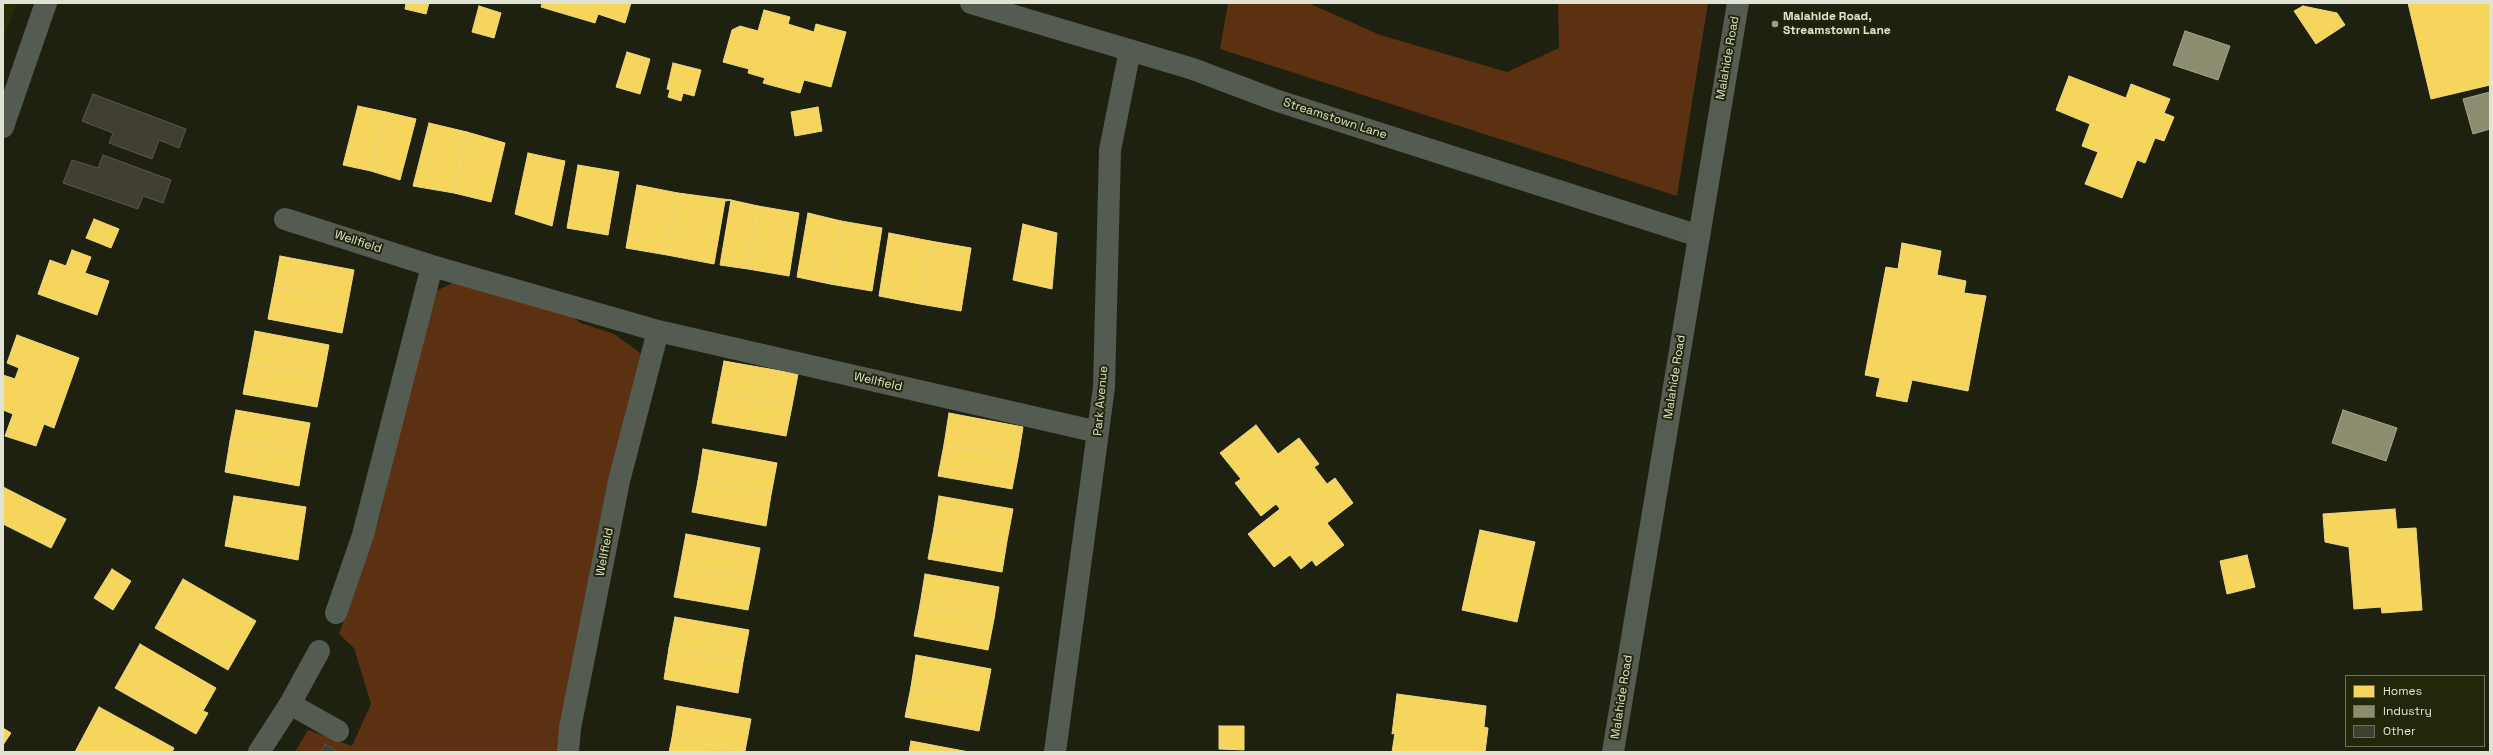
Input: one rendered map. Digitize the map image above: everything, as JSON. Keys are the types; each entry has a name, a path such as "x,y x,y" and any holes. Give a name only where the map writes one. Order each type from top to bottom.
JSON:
{"main road":[{"name":"Malahide Road","path":"1613,752 1738,3"}],"street":[{"path":"3,127 46,3"},
{"name":"Streamstown Lane","path":"971,3 1193,69 1275,100 1699,236"},
{"name":"Park Avenue","path":"1054,752 1104,387 1110,150 1130,50"},
{"name":"Wellfield","path":"285,219 432,266 539,295 658,331 1098,432"},
{"path":"336,614 363,535 432,266"},
{"name":"Wellfield","path":"568,752 619,481 658,331"},
{"path":"258,752 290,704 319,651"},
{"path":"290,704 338,731"}],"shaded area":[{"path":"3,3 17,3 3,39"},
{"path":"1228,3 1308,3 1380,35 1507,72 1559,48 1558,3 1708,3 1677,196 1220,49"},
{"path":"456,281 562,310 581,323 614,334 643,355 561,752 295,752 308,730 352,746 371,704 354,648 339,634 380,516 402,415 423,298"}],"building: Homes":[{"path":"406,3 429,3 426,14 405,9"},
{"path":"542,3 631,3 625,23 598,14 595,23 541,7"},
{"path":"2408,3 2490,3 2490,85 2431,99"},
{"path":"479,6 501,13 494,38 472,32"},
{"path":"2303,6 2337,13 2345,25 2316,44 2294,11"},
{"path":"764,10 790,17 788,24 814,32 816,24 846,32 831,87 804,80 800,93 763,83 765,78 748,73 749,69 723,62 732,30 740,26 758,31"},
{"path":"627,52 650,59 640,94 616,87"},
{"path":"673,63 701,70 694,96 683,93 681,101 668,97 670,90 667,89"},
{"path":"2069,76 2126,98 2131,84 2170,99 2164,113 2174,117 2164,141 2155,138 2145,163 2137,160 2122,198 2085,184 2098,152 2082,146 2090,124 2056,110"},
{"path":"358,106 386,112 371,171 343,165"},
{"path":"818,107 822,131 795,136 791,112"},
{"path":"386,112 416,119 400,180 371,171"},
{"path":"429,123 467,132 454,193 413,186"},
{"path":"467,132 505,143 491,202 454,193"},
{"path":"528,153 565,161 552,226 515,214"},
{"path":"578,165 619,172 608,235 567,228"},
{"path":"637,185 678,193 667,255 626,248"},
{"path":"678,193 731,200 725,201 714,264 667,255"},
{"path":"731,200 758,206 748,269 720,265"},
{"path":"758,206 799,213 789,276 748,269"},
{"path":"808,213 841,221 830,284 797,277"},
{"path":"94,219 119,229 111,248 86,238"},
{"path":"841,221 882,228 872,291 830,284"},
{"path":"1023,224 1057,233 1052,289 1013,280"},
{"path":"889,233 930,241 920,304 879,296"},
{"path":"930,241 971,248 961,311 920,304"},
{"path":"1902,243 1941,251 1937,275 1966,281 1964,293 1986,296 1968,391 1912,380 1907,402 1876,396 1880,378 1865,375 1886,267 1898,269"},
{"path":"72,250 91,257 85,273 109,281 97,315 38,294 50,260 66,266"},
{"path":"280,256 354,270 348,302 274,288"},
{"path":"274,288 348,302 342,333 268,319"},
{"path":"255,331 329,345 323,377 249,363"},
{"path":"17,335 79,358 54,428 44,424 36,446 5,436 13,414 3,410 3,375 15,379 19,368 7,363"},
{"path":"724,361 798,374 792,406 718,392"},
{"path":"249,363 323,377 317,407 243,394"},
{"path":"718,392 792,406 786,436 712,423"},
{"path":"236,410 310,423 304,455 230,441"},
{"path":"949,413 1023,427 1018,458 944,445"},
{"path":"1256,425 1278,454 1299,438 1319,464 1314,467 1327,484 1335,478 1353,503 1327,523 1344,545 1316,566 1312,560 1301,569 1290,555 1274,567 1248,534 1280,509 1276,504 1261,516 1235,483 1241,479 1220,453"},
{"path":"230,441 304,455 299,486 225,472"},
{"path":"944,445 1018,458 1012,489 938,476"},
{"path":"703,449 777,463 771,495 698,481"},
{"path":"698,481 771,495 766,526 692,512"},
{"path":"3,487 66,519 51,548 3,524"},
{"path":"234,496 306,507 298,560 225,546"},
{"path":"939,496 1013,509 1007,541 934,528"},
{"path":"2395,509 2397,529 2416,528 2422,610 2382,613 2381,607 2354,609 2349,547 2325,542 2323,514"},
{"path":"934,528 1007,541 1002,572 928,559"},
{"path":"1480,530 1535,542 1517,622 1462,610"},
{"path":"686,534 760,548 754,580 680,566"},
{"path":"2247,555 2255,587 2227,594 2220,561"},
{"path":"680,566 754,580 748,610 674,597"},
{"path":"112,569 131,581 113,610 94,598"},
{"path":"925,574 999,587 994,619 920,605"},
{"path":"183,579 256,621 228,670 155,628"},
{"path":"920,605 994,619 988,650 914,636"},
{"path":"675,617 749,630 743,662 669,648"},
{"path":"140,644 216,688 203,711 208,713 196,734 115,688"},
{"path":"669,648 743,662 738,693 664,679"},
{"path":"916,655 991,669 985,700 911,687"},
{"path":"911,687 985,700 979,731 905,717"},
{"path":"1397,694 1486,706 1484,727 1488,728 1485,752 1392,752 1395,733 1392,734"},
{"path":"677,706 751,719 745,751 672,738"},
{"path":"99,707 174,748 172,752 75,752"},
{"path":"1219,726 1244,726 1244,750 1219,749"},
{"path":"3,728 11,733 3,745"},
{"path":"672,738 745,751 745,752 669,752"},
{"path":"911,741 969,752 909,752"}],"building: Industry":[{"path":"2185,31 2230,46 2218,80 2173,65"},
{"path":"2490,92 2490,129 2473,134 2463,99"},
{"path":"2343,410 2397,428 2386,461 2332,443"}],"building: Other":[{"path":"93,94 186,129 179,148 159,140 152,159 109,143 113,133 82,121"},
{"path":"103,155 171,180 163,203 143,196 138,209 63,183 72,160 98,168"},
{"path":"325,744 338,752 321,752"}],"place":[{"name":"Malahide Road, Streamstown Lane","path":"1775,24"}]}
